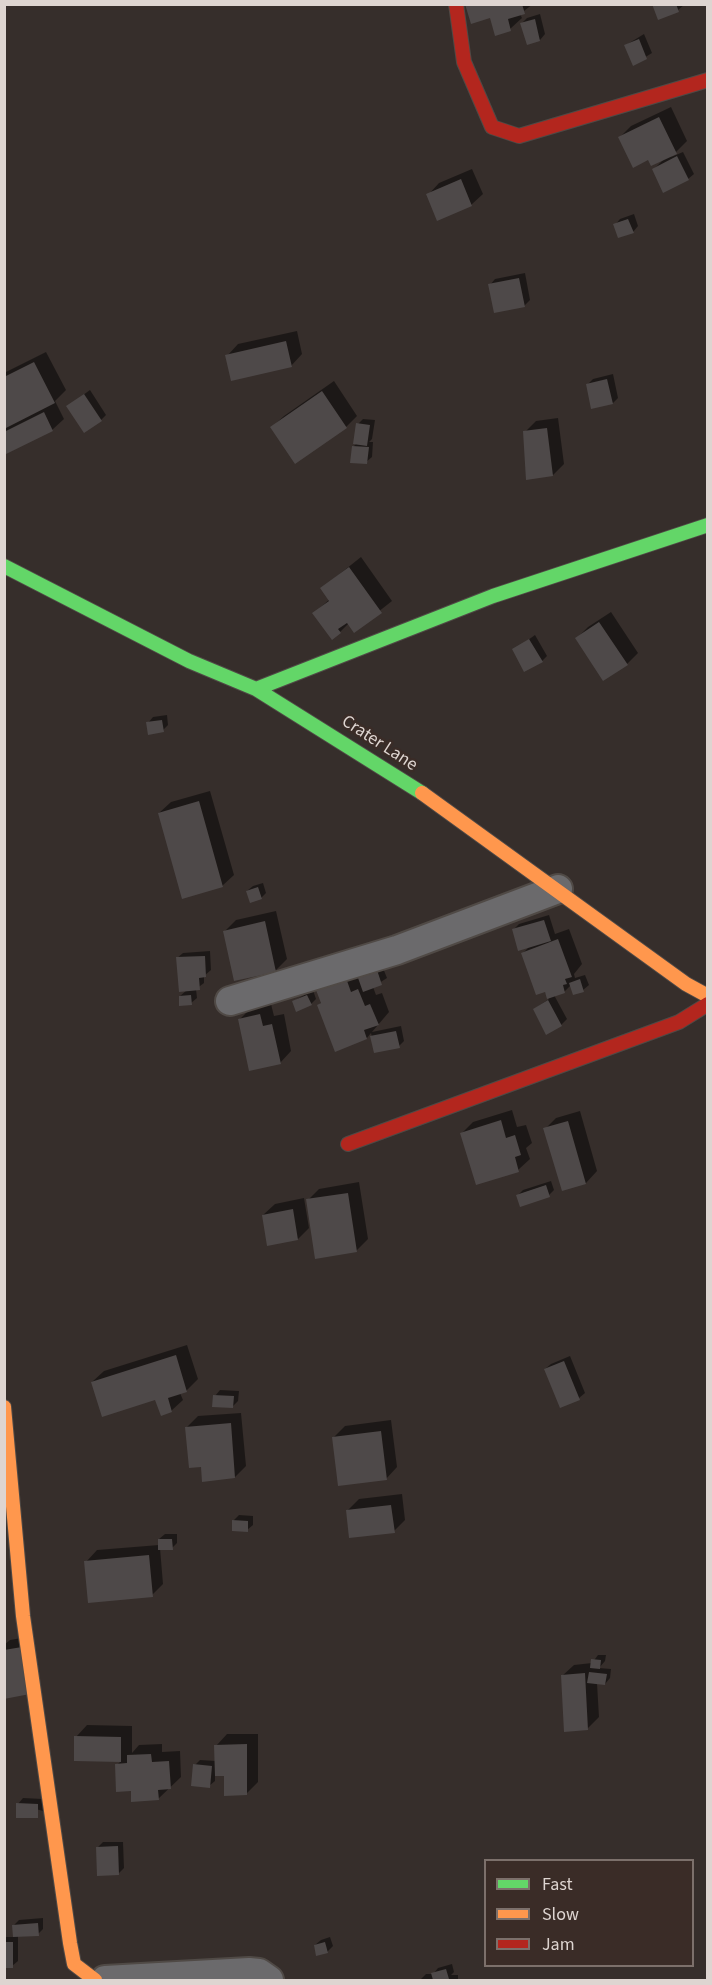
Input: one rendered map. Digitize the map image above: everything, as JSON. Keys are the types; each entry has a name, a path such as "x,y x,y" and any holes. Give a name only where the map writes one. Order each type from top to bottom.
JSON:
{"street":[{"path":"456,4 464,62 492,127 519,136 708,80"},
{"path":"256,689 493,596 708,525"},
{"name":"Crater Lane","path":"4,566 189,661 256,689 427,796 686,984 708,996"},
{"path":"230,1001 397,950 558,889"},
{"path":"348,1144 679,1022 708,1004"},
{"path":"4,1407 14,1622 74,1964 95,1980"},
{"path":"105,1980 249,1972 259,1973 269,1980"}],"building":[{"path":"465,4 522,4 525,14 508,19 511,31 495,36 490,18 471,24"},
{"path":"652,4 676,4 679,12 658,20"},
{"path":"535,19 540,41 527,45 520,23"},
{"path":"639,39 647,59 633,66 624,45"},
{"path":"659,117 677,154 651,166 648,160 633,168 618,137"},
{"path":"677,156 689,180 663,193 652,169"},
{"path":"461,179 472,206 437,221 426,194"},
{"path":"628,219 634,233 618,238 613,224"},
{"path":"519,278 525,307 494,313 488,284"},
{"path":"286,341 292,367 231,381 225,355"},
{"path":"34,362 55,403 4,429 4,377"},
{"path":"607,379 613,404 591,409 586,384"},
{"path":"322,391 347,428 295,464 270,427"},
{"path":"84,394 102,421 84,433 66,406"},
{"path":"44,412 53,431 4,455 4,432"},
{"path":"356,423 370,425 367,446 353,444"},
{"path":"547,428 553,476 526,480 523,431"},
{"path":"352,446 369,447 367,464 350,463"},
{"path":"349,567 382,613 354,633 347,623 338,629 341,633 332,640 312,613 329,601 320,588"},
{"path":"599,622 628,665 603,681 575,638"},
{"path":"529,639 543,662 524,672 512,649"},
{"path":"162,720 164,732 148,735 146,722"},
{"path":"199,801 223,887 182,899 158,813"},
{"path":"258,887 262,899 250,903 246,891"},
{"path":"544,920 551,941 518,951 512,929"},
{"path":"265,921 276,972 234,981 223,931"},
{"path":"558,939 572,977 565,979 567,984 563,985 565,993 547,999 545,992 536,995 521,953"},
{"path":"205,956 206,977 199,978 200,990 179,992 176,957"},
{"path":"376,967 382,985 363,992 357,975"},
{"path":"346,978 351,992 358,989 365,1006 370,1004 379,1025 364,1030 367,1039 335,1052 317,1005 321,1003 316,990"},
{"path":"580,979 584,992 573,995 569,983"},
{"path":"191,995 192,1005 179,1006 179,996"},
{"path":"307,995 312,1005 296,1012 292,1001"},
{"path":"548,1000 562,1026 546,1035 533,1009"},
{"path":"260,1014 263,1026 272,1024 281,1064 249,1071 238,1019"},
{"path":"396,1031 400,1048 374,1053 370,1036"},
{"path":"501,1120 506,1138 515,1135 521,1155 515,1157 519,1172 476,1185 460,1133"},
{"path":"568,1121 586,1184 562,1191 543,1128"},
{"path":"546,1185 550,1197 520,1207 516,1195"},
{"path":"348,1193 357,1252 315,1259 306,1199"},
{"path":"293,1209 298,1240 267,1246 262,1215"},
{"path":"176,1355 187,1392 168,1398 172,1412 161,1416 155,1400 102,1417 91,1382"},
{"path":"564,1361 580,1400 560,1408 544,1369"},
{"path":"213,1395 234,1396 233,1408 212,1407"},
{"path":"231,1423 235,1478 202,1482 201,1467 189,1468 185,1427"},
{"path":"381,1431 387,1480 338,1486 332,1437"},
{"path":"391,1505 395,1533 349,1538 346,1510"},
{"path":"232,1520 248,1521 248,1532 232,1531"},
{"path":"158,1539 172,1539 173,1550 158,1550"},
{"path":"149,1555 153,1597 88,1603 84,1561"},
{"path":"22,1647 30,1694 4,1699 4,1650"},
{"path":"591,1659 601,1660 600,1669 590,1668"},
{"path":"589,1672 607,1674 605,1685 587,1683"},
{"path":"585,1673 588,1730 564,1732 561,1675"},
{"path":"74,1736 121,1737 121,1762 74,1761"},
{"path":"247,1744 247,1795 224,1796 224,1776 215,1776 214,1745"},
{"path":"151,1754 152,1762 169,1761 171,1789 158,1790 159,1800 131,1802 131,1791 116,1792 115,1764 127,1763 127,1755"},
{"path":"193,1764 212,1766 210,1788 191,1786"},
{"path":"16,1803 38,1804 38,1818 16,1818"},
{"path":"118,1846 119,1875 97,1876 96,1847"},
{"path":"38,1923 39,1936 13,1937 12,1925"},
{"path":"4,1942 13,1942 13,1968 4,1968"},
{"path":"325,1942 328,1953 316,1956 314,1945"},
{"path":"446,1969 449,1979 433,1980 431,1973"}],"traffic: fast":[{"path":"256,689 493,596 708,525"},
{"path":"4,566 189,661 256,689 422,793"}],"traffic: slow":[{"path":"422,793 686,984 708,996"},
{"path":"4,1407 23,1616 70,1943 74,1964 95,1980"}],"traffic: jam":[{"path":"456,4 464,62 492,127 519,136 708,80"},
{"path":"348,1144 679,1022 708,1004"}]}
